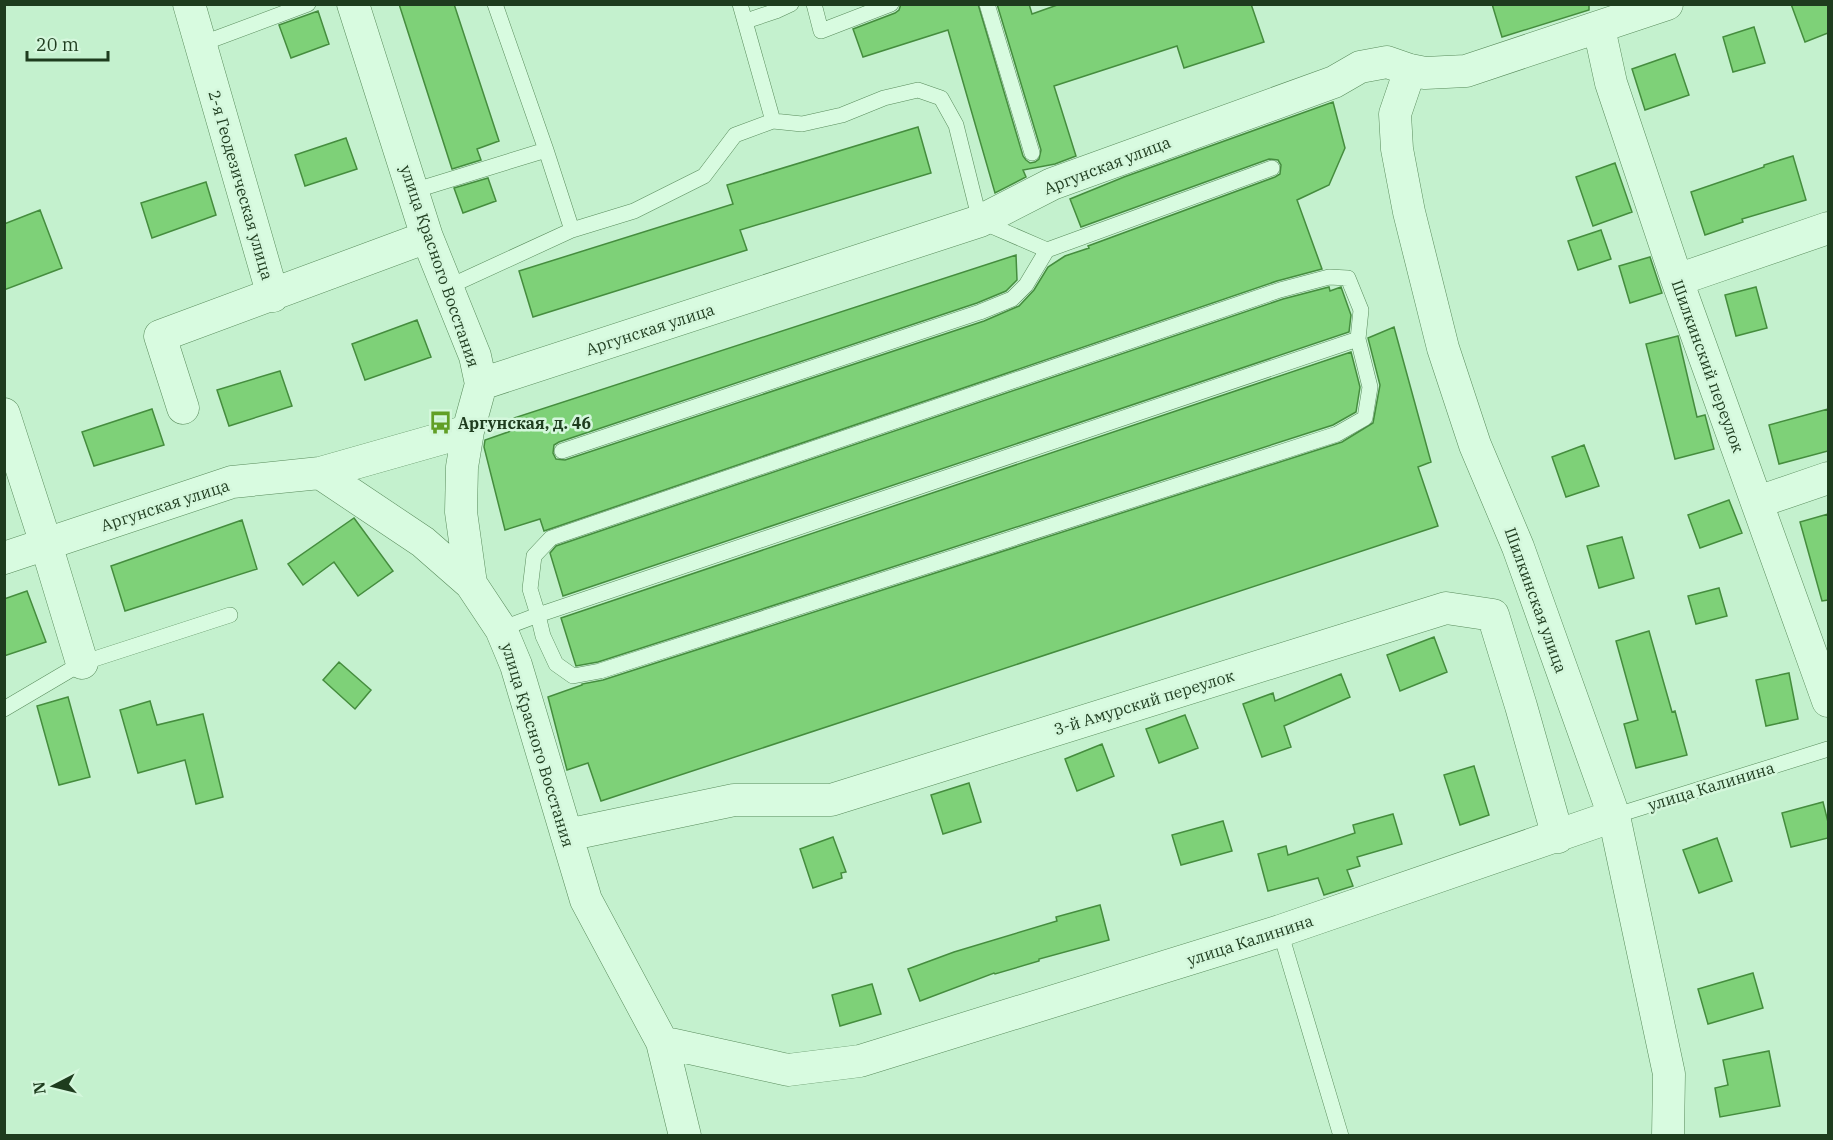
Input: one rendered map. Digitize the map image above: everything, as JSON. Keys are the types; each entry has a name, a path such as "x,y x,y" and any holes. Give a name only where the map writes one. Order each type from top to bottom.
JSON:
{"street":[{"name":"2-я Геодезическая улица","path":"189,4 273,296"},
{"name":"улица Красного Восстания","path":"353,4 427,237 475,356 481,384 468,431 462,467 461,512 471,584 501,628 516,665 586,900 662,1042 684,1136"},
{"name":"Аргунская улица","path":"481,384 980,222 1052,184 1334,82 1360,67 1387,62 1425,73 1466,71 1667,4"},
{"name":"Шилкинский переулок","path":"1599,28 1611,83 1677,280 1828,701"},
{"name":"Шилкинская улица","path":"1410,70 1395,114 1396,149 1409,212 1443,348 1475,445 1518,547 1614,816 1670,1074 1668,1136"},
{"path":"1677,280 1828,228"},
{"path":"183,408 160,336 427,237"},
{"path":"4,414 82,663"},
{"name":"Аргунская улица","path":"4,558 232,482 320,473 468,431"},
{"path":"320,473 423,542 471,584"},
{"path":"1758,502 1828,478"},
{"name":"3-й Амурский переулок","path":"567,836 734,800 831,800 1446,608 1493,615 1558,837"},
{"name":"улица Калинина","path":"662,1042 788,1070 860,1061 1280,931 1614,816"}],"lane":[{"path":"201,44 308,4"},
{"path":"495,4 573,231"},
{"path":"740,4 773,121"},
{"path":"746,21 791,4"},
{"path":"814,4 821,31 891,4"},
{"path":"987,4 1032,153"},
{"path":"448,287 573,231 634,211 704,176 735,135 773,121 802,124 842,116 884,98 918,90 941,98 956,125 980,222 1047,250"},
{"path":"413,191 546,150"},
{"path":"562,452 980,312 1012,299 1026,285 1047,250 1272,168"},
{"path":"1329,277 1348,278 1360,310 1358,339 1370,387 1365,418 1336,434 600,671 573,676 556,664 543,636 538,615 530,589 534,556 551,538 1268,293 1329,277"},
{"path":"501,628 1358,339"},
{"path":"4,709 82,663 230,615"},
{"name":"улица Калинина","path":"1614,816 1828,749"},
{"path":"1280,931 1341,1136"}],"building":[{"path":"399,4 454,4 499,141 477,149 481,160 452,169"},
{"path":"901,4 978,4 1023,156 1030,163 1039,159 1041,150 997,4 1029,4 1032,14 1060,4 1251,4 1264,42 1184,68 1177,46 1054,86 1076,156 1055,164 1023,170 1026,177 995,193 948,30 863,57 853,29 895,13"},
{"path":"1492,4 1589,4 1589,10 1502,37"},
{"path":"1791,4 1828,4 1828,33 1805,42"},
{"path":"318,11 329,44 291,58 279,25"},
{"path":"1754,27 1765,63 1733,72 1723,37"},
{"path":"1675,54 1689,95 1645,110 1632,69"},
{"path":"1333,102 1345,148 1329,185 1297,200 1322,269 1277,281 544,531 540,519 505,530 484,447 485,440 514,430 514,418 1016,255 1017,280 1006,291 977,303 559,442 554,445 553,453 556,459 565,460 984,321 1019,306 1034,290 1048,267 1065,256 1275,177 1280,174 1281,165 1278,160 1269,159 1081,227 1070,199 1124,177"},
{"path":"918,127 931,173 740,230 747,250 533,317 519,271 733,204 727,185"},
{"path":"346,138 357,169 305,186 295,155"},
{"path":"1793,156 1806,200 1742,219 1743,222 1705,235 1691,192"},
{"path":"1615,163 1632,212 1593,226 1576,177"},
{"path":"488,178 496,201 463,213 454,188"},
{"path":"206,182 216,215 152,238 141,203"},
{"path":"40,210 62,268 4,290 4,224"},
{"path":"1601,230 1611,259 1578,270 1568,241"},
{"path":"1650,257 1662,293 1630,303 1619,266"},
{"path":"1329,287 1330,291 1341,287 1351,315 1349,332 563,596 550,553 556,546 1283,299"},
{"path":"1756,287 1767,328 1736,336 1725,295"},
{"path":"417,320 431,357 365,380 352,344"},
{"path":"1394,327 1431,462 1418,467 1438,526 601,801 588,763 567,770 548,697 582,684 603,680 1342,442 1373,423 1380,385 1368,338"},
{"path":"1678,336 1697,417 1705,415 1714,449 1675,459 1646,344"},
{"path":"1351,352 1360,387 1356,412 1333,425 598,662 576,666 561,618"},
{"path":"280,371 292,406 229,426 217,390"},
{"path":"152,409 164,445 94,466 82,432"},
{"path":"1828,409 1828,451 1779,464 1769,425"},
{"path":"1584,445 1599,486 1566,497 1552,457"},
{"path":"1729,500 1742,533 1700,548 1688,515"},
{"path":"1828,514 1828,600 1822,601 1800,522"},
{"path":"354,518 393,571 358,596 334,562 303,585 288,564"},
{"path":"242,520 257,569 125,611 111,566"},
{"path":"1622,537 1634,578 1599,588 1587,546"},
{"path":"1719,588 1727,616 1696,624 1688,596"},
{"path":"27,591 46,642 4,656 4,599"},
{"path":"1649,631 1687,755 1636,768 1624,724 1638,720 1616,641"},
{"path":"1434,637 1447,672 1400,691 1387,655"},
{"path":"339,662 371,690 355,709 323,680"},
{"path":"1789,673 1798,719 1766,726 1756,680"},
{"path":"1341,674 1350,697 1284,726 1291,747 1262,757 1243,704 1273,693 1275,701"},
{"path":"68,697 90,777 59,785 37,706"},
{"path":"150,701 157,725 203,714 223,797 196,804 185,760 138,773 120,710"},
{"path":"1185,715 1198,748 1159,763 1146,729"},
{"path":"1102,744 1114,776 1077,791 1065,759"},
{"path":"1474,766 1489,815 1460,825 1444,775"},
{"path":"969,783 981,822 943,834 931,795"},
{"path":"1823,802 1828,822 1828,838 1791,847 1782,813"},
{"path":"1393,814 1402,844 1357,857 1360,866 1347,870 1353,886 1324,895 1318,878 1268,891 1258,854 1286,846 1288,855 1355,833 1353,825"},
{"path":"1223,821 1232,851 1181,865 1172,835"},
{"path":"833,837 846,872 841,873 842,878 813,888 800,849"},
{"path":"1717,838 1732,881 1699,893 1683,850"},
{"path":"1100,905 1109,940 994,973 920,1001 908,969 954,952 1057,921 1056,917"},
{"path":"1753,973 1763,1008 1708,1024 1698,989"},
{"path":"872,984 881,1014 840,1026 832,995"},
{"path":"1769,1051 1780,1106 1720,1117 1715,1088 1728,1085 1723,1060"}],"place":[{"name":"Аргунская, д. 46","path":"440,423"}]}
